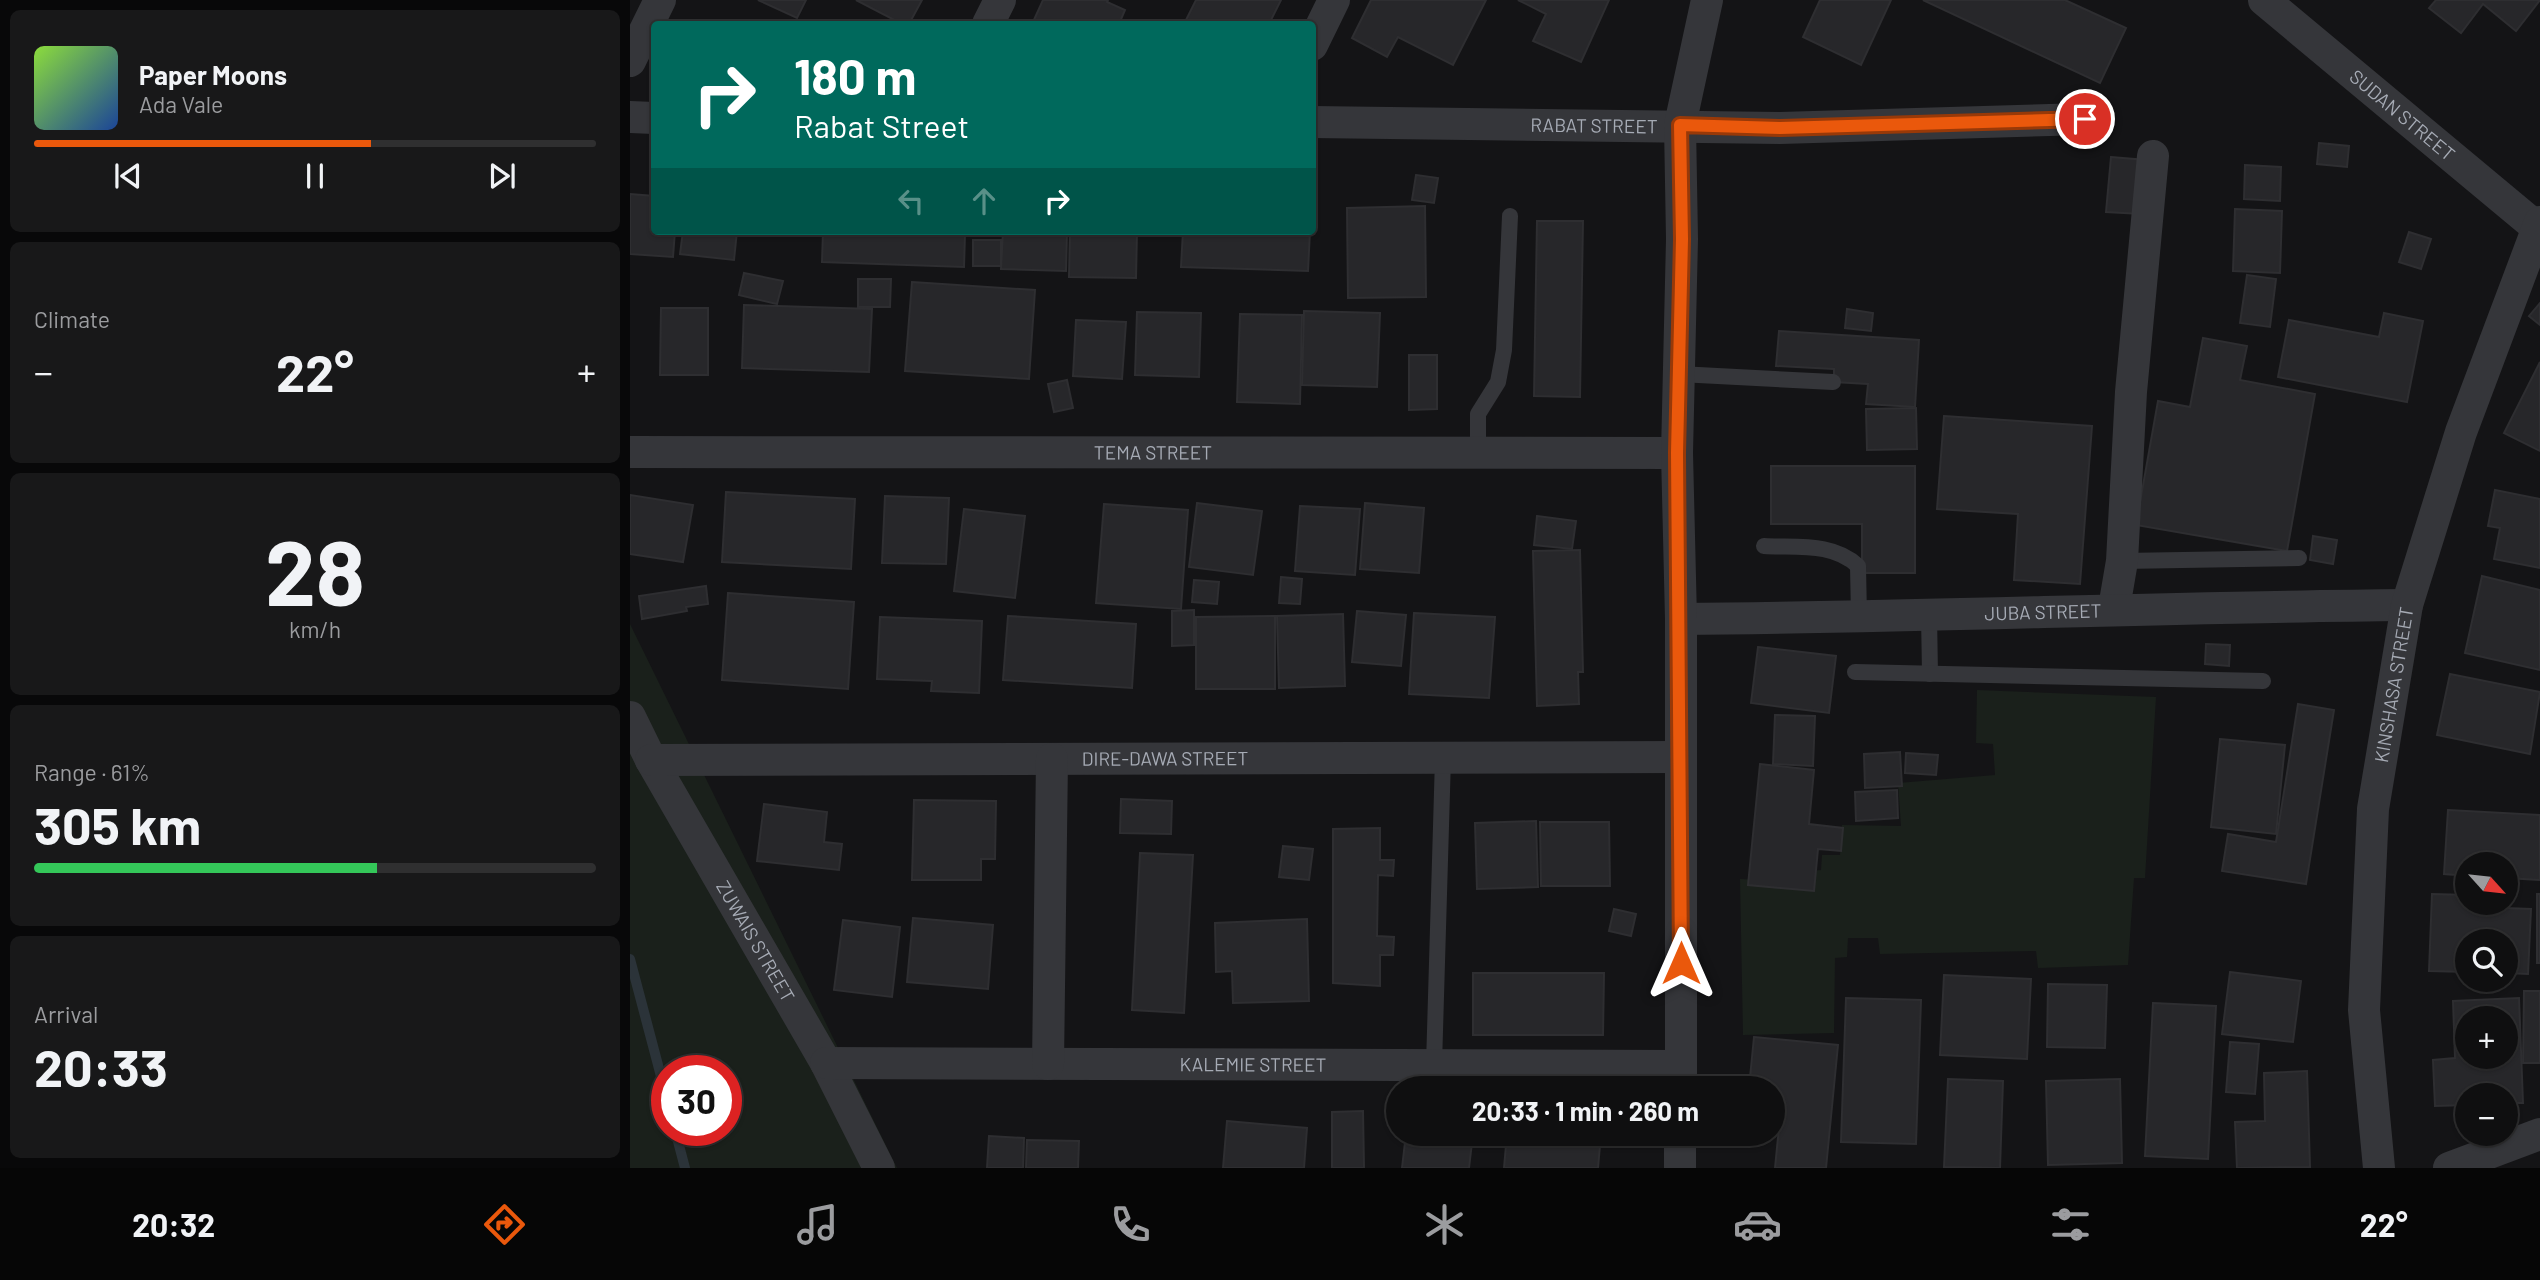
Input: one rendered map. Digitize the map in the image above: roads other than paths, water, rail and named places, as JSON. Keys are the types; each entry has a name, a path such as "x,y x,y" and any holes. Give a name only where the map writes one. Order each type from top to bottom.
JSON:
{"street":[{"path":"630,61 660,0"},
{"path":"990,21 1000,0"},
{"path":"1316,37 1334,0"},
{"path":"1681,1076 1681,619 1677,453 1682,239 1680,125 1707,0"},
{"name":"SUDAN STREET","path":"2264,0 2539,226"},
{"path":"630,117 651,118"},
{"name":"RABAT STREET","path":"1316,122 1780,128 2085,119"},
{"path":"2113,608 2122,561 2132,392 2152,156"},
{"name":"KINSHASA STREET","path":"2379,1168 2364,1010 2373,823 2407,605 2461,432 2539,226"},
{"name":"TEMA STREET","path":"630,452 1677,453"},
{"name":"JUBA STREET","path":"1681,619 1859,617 2113,608 2407,605"},
{"name":"ZUWAIS STREET","path":"630,717 651,760 825,1063 879,1168"},
{"name":"DIRE-DAWA STREET","path":"651,760 1681,757"},
{"path":"1048,1064 1052,759"},
{"name":"KALEMIE STREET","path":"825,1063 1434,1065 1660,1076"},
{"path":"2449,1168 2540,1134"},
{"path":"1680,1146 1680,1168"}],"lane":[{"path":"1478,453 1478,414 1498,382 1504,350 1510,216"},
{"path":"1679,374 1833,382"},
{"path":"1764,546 1832,550 1846,555 1858,566 1859,617"},
{"path":"2122,561 2300,558"},
{"path":"1929,615 1930,674"},
{"path":"1855,672 2263,681"},
{"path":"1434,1065 1443,758"}],"waterway":[{"path":"630,959 655,1055"},
{"path":"679,1146 685,1168"}]}
